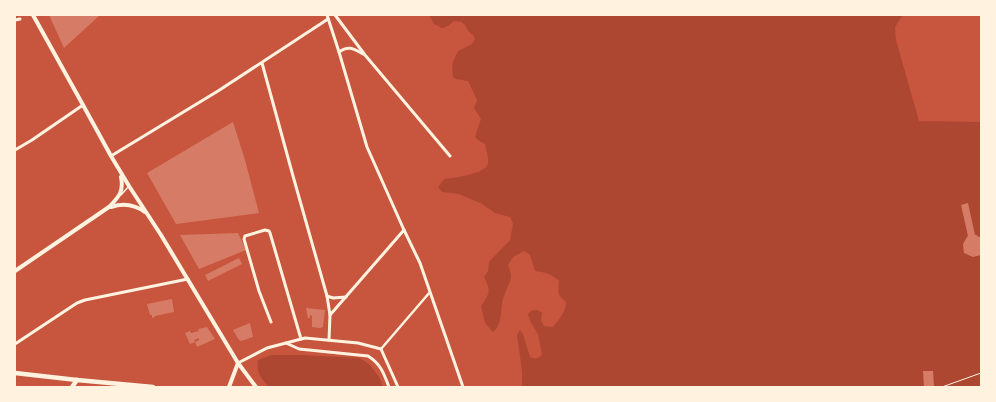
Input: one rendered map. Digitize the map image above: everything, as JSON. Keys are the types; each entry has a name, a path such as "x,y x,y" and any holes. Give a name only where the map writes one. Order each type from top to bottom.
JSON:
{"main road":[{"path":"15,373 153,387"},
{"path":"72,387 77,380"}],"street":[{"path":"34,15 110,156 162,235 238,363 256,387"},
{"path":"335,15 365,54 450,156"},
{"path":"110,156 218,91 328,17 340,52 367,147 420,263 463,387"},
{"path":"15,20 20,19"},
{"path":"340,52 346,48 349,48 365,54"},
{"path":"262,62 327,296 330,314 329,340"},
{"path":"15,150 83,105"},
{"path":"15,271 109,207 120,194 122,184 118,169"},
{"path":"109,207 120,205 132,206 141,210 149,217"},
{"path":"271,322 259,291 244,239 245,236 265,230 269,231 270,233 301,339"},
{"path":"330,314 404,230"},
{"path":"15,344 77,303 85,300 188,279"},
{"path":"381,349 430,292"},
{"path":"327,296 333,298 346,297"},
{"path":"229,387 238,363 267,348 301,339 358,343 381,349"},
{"path":"286,343 299,349 368,356 376,361 383,371 389,387"},
{"path":"381,349 398,387"}],"lane":[{"path":"118,198 129,186"}],"path":[{"path":"942,387 981,373"}],"shaded area":[{"path":"429,15 903,15 895,27 896,40 919,121 981,122 981,387 522,387 522,371 517,335 520,330 523,334 530,357 535,358 542,355 538,334 530,321 528,314 533,310 542,313 541,320 544,326 553,327 560,318 566,306 566,302 559,293 559,281 548,274 535,271 530,255 524,251 513,257 508,265 511,278 503,299 501,317 496,329 493,332 485,323 481,306 488,295 488,286 484,277 488,271 489,262 510,240 513,224 510,217 495,213 482,204 459,194 442,192 438,187 444,179 467,175 484,169 488,164 488,158 485,144 475,137 481,119 474,108 477,100 468,81 456,79 453,77 452,73 453,64 458,51 472,44 475,39 461,22 454,21 448,26 442,28 434,24"},
{"path":"271,355 360,358 370,365 379,377 383,387 269,387 260,375 258,360"}],"building":[{"path":"49,15 100,15 64,48"},
{"path":"233,122 259,213 176,224 147,173"},
{"path":"968,203 975,235 981,238 981,255 973,257 964,253 963,244 968,236 961,205"},
{"path":"238,233 246,250 199,269 180,235"},
{"path":"239,258 242,264 208,281 205,275"},
{"path":"172,299 174,312 152,318 147,304"},
{"path":"306,308 325,310 323,327 312,327 312,316 310,315 310,318 308,318"},
{"path":"250,323 253,337 241,341 239,340 233,330"},
{"path":"207,327 215,339 197,347 195,342 190,344 185,333 190,331 191,333 199,331 198,329"},
{"path":"923,371 933,371 934,387 924,387"}]}
